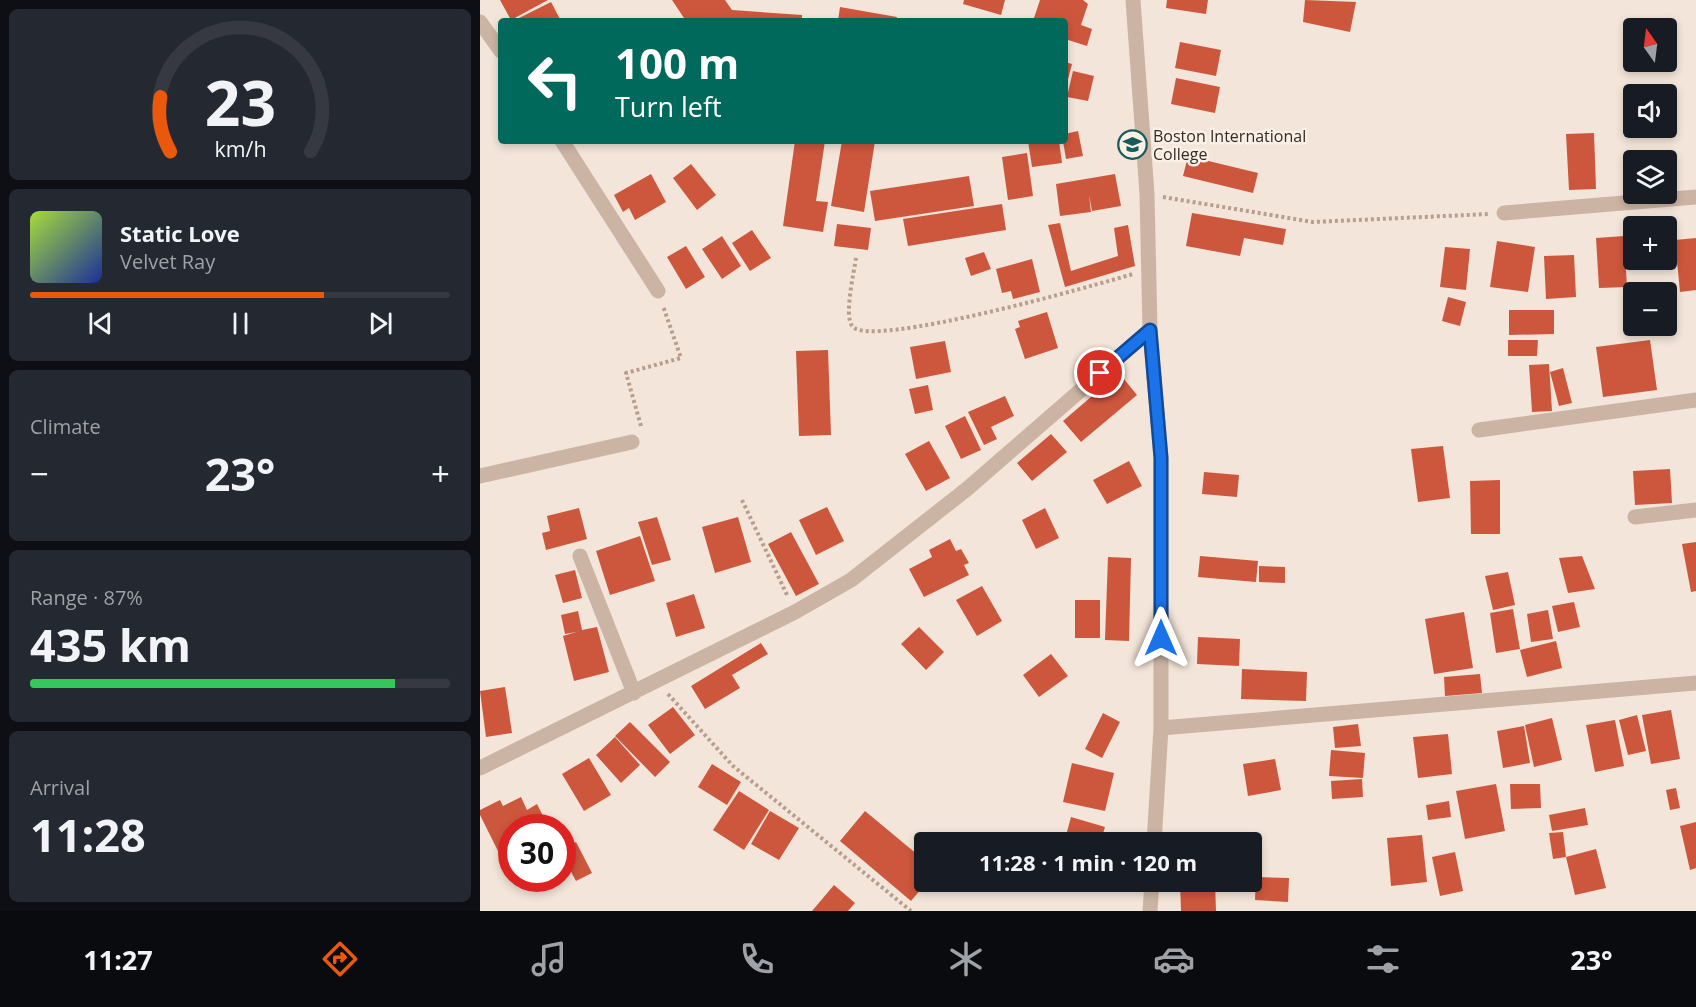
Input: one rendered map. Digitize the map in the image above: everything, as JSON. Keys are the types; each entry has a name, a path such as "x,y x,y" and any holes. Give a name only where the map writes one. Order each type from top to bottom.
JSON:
{"street":[{"path":"1133,0 1147,194 1150,330 1161,458 1161,728 1155,832"},
{"path":"480,22 498,47"},
{"path":"564,144 658,291"},
{"path":"1504,213 1696,197"},
{"path":"480,768 657,682 795,612 851,580 967,489 1150,330"},
{"path":"1479,430 1696,400"},
{"path":"480,477 632,442"},
{"path":"1635,517 1696,510"},
{"path":"580,556 634,693"},
{"path":"1161,728 1696,683"},
{"path":"1150,911 1151,892"}],"path":[{"path":"1147,194 1313,222 1504,213"},
{"path":"856,258 849,316 852,326 858,332 884,333 933,324 1082,288 1150,268"},
{"path":"632,442 645,439 626,373 681,358 658,291"},
{"path":"742,500 795,612"},
{"path":"657,682 733,766 911,911"}],"building":[{"path":"500,0 548,0 515,18 510,18"},
{"path":"672,0 725,0 732,10 802,15 802,18 684,18"},
{"path":"964,0 1005,0 1001,15 963,4"},
{"path":"1040,0 1083,0 1088,4 1081,25 1092,29 1087,46 1068,40 1068,18 1034,18"},
{"path":"1167,0 1208,0 1206,14 1166,8"},
{"path":"1305,0 1356,2 1350,32 1303,22"},
{"path":"551,2 559,18 519,18"},
{"path":"840,7 897,17 897,18 838,18"},
{"path":"1180,42 1221,50 1216,76 1175,68"},
{"path":"1068,63 1072,64 1068,79"},
{"path":"1073,71 1094,76 1088,101 1068,97"},
{"path":"1176,78 1220,87 1215,113 1171,104"},
{"path":"1078,131 1083,156 1066,159 1064,144 1068,144 1068,133"},
{"path":"1594,133 1596,189 1569,190 1566,134"},
{"path":"795,144 825,144 816,201 828,202 823,232 783,226"},
{"path":"841,144 875,144 864,212 831,206"},
{"path":"1028,144 1059,144 1062,163 1032,167"},
{"path":"1027,153 1033,196 1008,200 1002,157"},
{"path":"1188,156 1258,173 1253,193 1183,176"},
{"path":"691,164 716,195 697,210 673,178"},
{"path":"651,174 666,202 635,220 629,208 623,212 614,195"},
{"path":"1115,174 1121,206 1092,211 1089,195 1091,212 1060,216 1056,184"},
{"path":"969,176 974,206 875,221 870,191"},
{"path":"1002,204 1006,230 908,246 903,219"},
{"path":"1192,213 1286,229 1283,245 1244,238 1240,256 1186,246"},
{"path":"1060,223 1071,271 1118,256 1114,228 1128,225 1135,266 1065,287 1048,225"},
{"path":"837,224 871,228 868,250 834,246"},
{"path":"752,230 771,258 750,271 732,243"},
{"path":"722,236 741,266 722,279 702,249"},
{"path":"1623,236 1623,270 1626,270 1627,282 1623,282 1623,287 1599,288 1596,238"},
{"path":"1696,238 1696,290 1680,292 1677,240"},
{"path":"1497,241 1535,247 1528,292 1490,287"},
{"path":"686,246 705,277 686,289 667,257"},
{"path":"1445,247 1470,249 1466,290 1440,287"},
{"path":"984,252 991,269 971,276 965,258"},
{"path":"1574,255 1576,297 1546,299 1544,256"},
{"path":"1032,259 1040,292 1013,299 1011,291 1002,293 996,269"},
{"path":"1448,297 1466,302 1460,326 1442,321"},
{"path":"1509,310 1554,310 1554,334 1509,335"},
{"path":"1047,312 1058,348 1025,359 1015,329 1020,327 1018,321"},
{"path":"1508,340 1538,340 1537,356 1508,356"},
{"path":"1650,340 1657,390 1603,397 1596,347"},
{"path":"945,341 951,372 916,379 910,347"},
{"path":"828,350 831,435 799,436 796,351"},
{"path":"1549,364 1552,411 1532,412 1529,365"},
{"path":"1563,368 1572,403 1559,406 1550,372"},
{"path":"1119,373 1137,395 1081,442 1063,421"},
{"path":"928,385 933,410 915,414 909,389"},
{"path":"1005,396 1014,416 991,427 997,439 984,445 968,412"},
{"path":"965,416 981,450 961,459 945,426"},
{"path":"1051,434 1067,452 1032,481 1017,463"},
{"path":"929,441 950,478 926,491 905,454"},
{"path":"1443,446 1450,498 1418,502 1411,449"},
{"path":"1129,461 1142,486 1107,504 1093,480"},
{"path":"1670,469 1672,503 1635,505 1633,471"},
{"path":"1204,472 1239,475 1237,497 1202,494"},
{"path":"1500,480 1500,534 1471,534 1470,481"},
{"path":"827,507 844,541 816,555 799,520"},
{"path":"579,508 587,539 546,550 542,533 550,531 547,516"},
{"path":"1045,508 1059,538 1036,549 1022,520"},
{"path":"657,517 671,560 652,565 638,522"},
{"path":"738,517 751,562 715,573 702,527"},
{"path":"791,532 819,584 796,596 768,544"},
{"path":"640,536 655,581 610,595 596,551"},
{"path":"950,539 956,551 961,549 969,563 964,565 969,575 924,597 909,569 932,557 929,550"},
{"path":"1696,542 1696,591 1691,592 1682,544"},
{"path":"1200,556 1258,561 1256,582 1198,577"},
{"path":"1582,556 1595,589 1568,593 1559,558"},
{"path":"1108,557 1131,558 1129,641 1105,640"},
{"path":"1259,566 1285,567 1285,583 1259,582"},
{"path":"575,570 582,598 563,603 555,575"},
{"path":"1508,572 1515,605 1493,610 1485,576"},
{"path":"982,586 1002,621 977,636 956,600"},
{"path":"694,594 705,628 676,637 666,603"},
{"path":"1075,600 1100,600 1100,638 1075,638"},
{"path":"1574,602 1580,627 1558,632 1552,606"},
{"path":"1513,609 1520,649 1496,653 1490,613"},
{"path":"1548,610 1553,639 1531,642 1527,614"},
{"path":"578,611 582,630 597,627 609,672 574,681 563,636 576,632 565,634 561,615"},
{"path":"1464,612 1473,668 1434,674 1425,619"},
{"path":"919,627 944,652 926,670 901,644"},
{"path":"1198,637 1240,639 1239,666 1197,664"},
{"path":"1556,641 1562,668 1527,677 1520,650"},
{"path":"761,643 768,654 732,675 740,688 705,709 691,686"},
{"path":"1051,654 1068,676 1039,697 1023,675"},
{"path":"1242,669 1307,672 1306,701 1241,699"},
{"path":"1480,674 1482,693 1445,696 1444,677"},
{"path":"505,687 512,733 486,737 480,691"},
{"path":"673,707 695,735 670,754 648,725"},
{"path":"1671,710 1680,759 1651,764 1642,715"},
{"path":"1103,713 1120,722 1102,758 1085,749"},
{"path":"1637,715 1646,751 1628,755 1619,720"},
{"path":"1552,718 1562,760 1534,767 1525,725"},
{"path":"1615,720 1624,766 1595,772 1586,725"},
{"path":"630,722 670,762 655,777 615,736"},
{"path":"1358,724 1361,746 1335,748 1333,727"},
{"path":"1524,726 1530,763 1503,768 1497,731"},
{"path":"1448,734 1452,774 1418,778 1413,737"},
{"path":"615,737 640,765 621,783 596,755"},
{"path":"1331,750 1365,753 1363,778 1329,776"},
{"path":"589,758 611,795 584,811 562,774"},
{"path":"1275,759 1281,790 1248,796 1243,764"},
{"path":"1072,763 1114,773 1105,811 1063,802"},
{"path":"712,764 741,782 727,805 698,787"},
{"path":"1362,779 1363,797 1332,799 1331,781"},
{"path":"1496,784 1505,831 1465,839 1456,791"},
{"path":"1510,784 1540,784 1541,808 1511,809"},
{"path":"1676,788 1680,808 1670,810 1666,790"},
{"path":"739,791 769,810 744,850 713,830"},
{"path":"521,797 527,810 537,804 542,814 498,814 498,851 480,815 480,810 500,800 503,806"},
{"path":"1449,801 1451,817 1428,820 1426,805"},
{"path":"1585,808 1588,825 1552,831 1549,815"},
{"path":"770,811 799,828 779,860 751,844"},
{"path":"865,811 914,852 914,892 919,892 911,901 840,841"},
{"path":"1071,817 1105,827 1103,832 1067,832"},
{"path":"1696,822 1696,868 1690,870 1680,826"},
{"path":"1563,832 1566,857 1553,859 1549,833"},
{"path":"1422,835 1427,882 1391,886 1387,838"},
{"path":"576,842 592,873 576,881"},
{"path":"1596,849 1606,888 1575,895 1566,857"},
{"path":"1455,852 1463,891 1440,896 1432,857"},
{"path":"1262,877 1289,878 1288,902 1255,900 1255,892 1262,892"},
{"path":"834,885 855,903 848,911 812,911"},
{"path":"1180,892 1215,892 1216,911 1181,911"}],"place":[{"name":"Boston International College","path":"1132,145"}],"route":[{"path":"1100,373 1150,330 1161,458 1161,638"}]}
